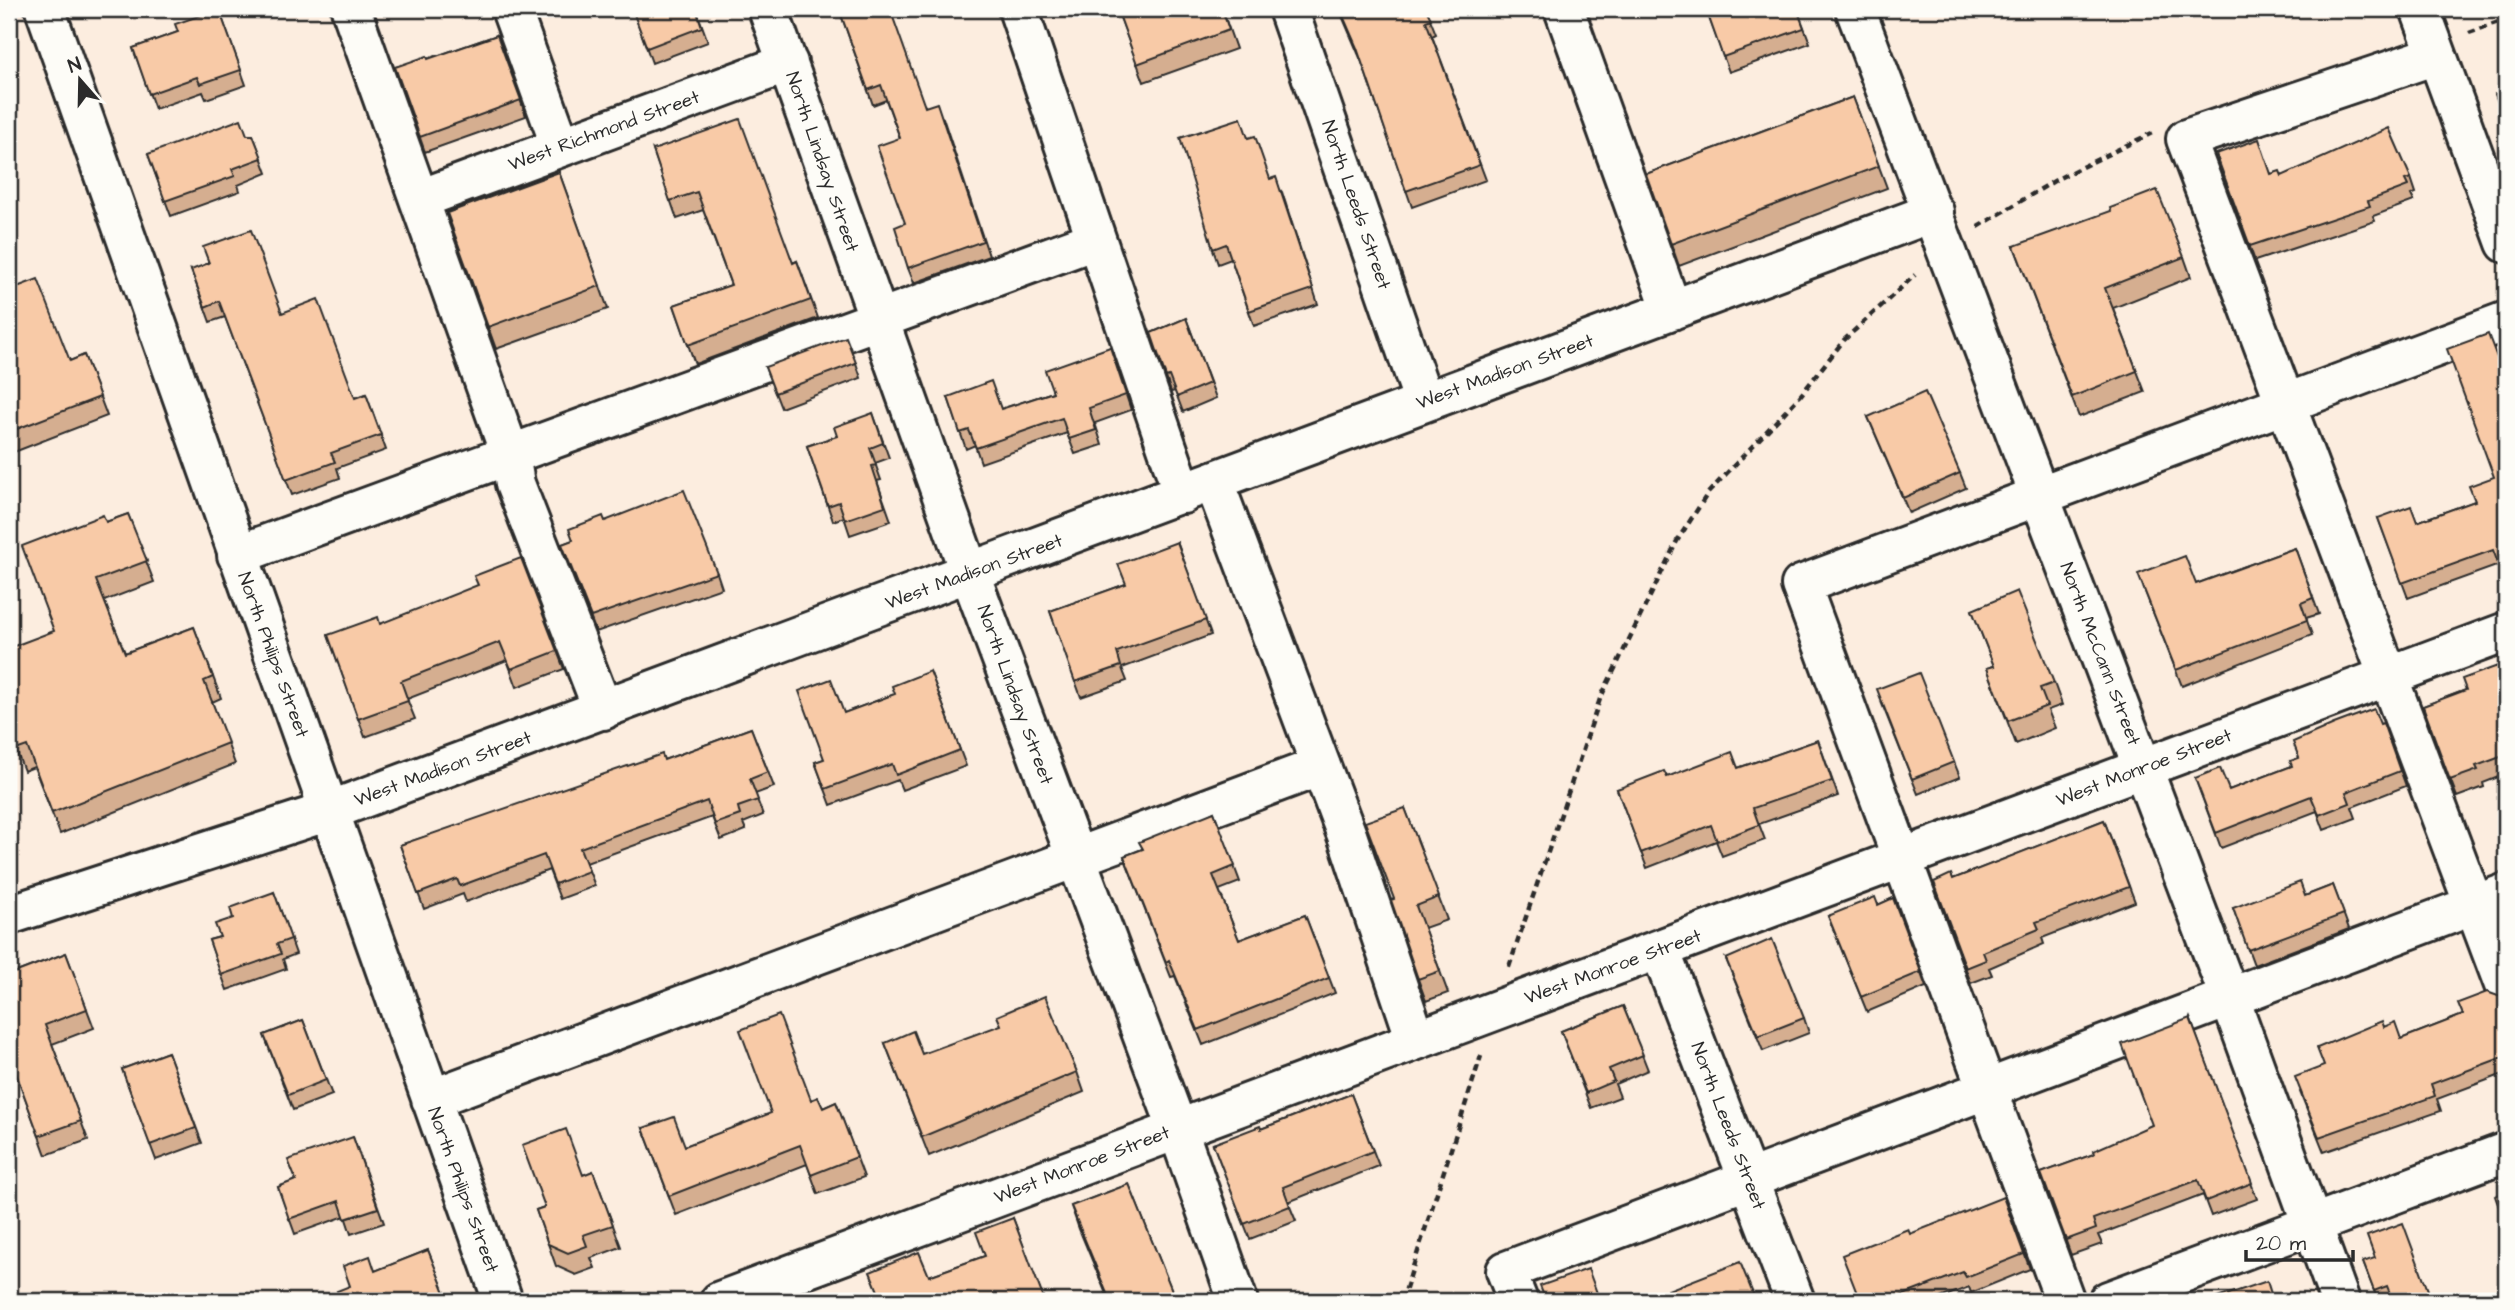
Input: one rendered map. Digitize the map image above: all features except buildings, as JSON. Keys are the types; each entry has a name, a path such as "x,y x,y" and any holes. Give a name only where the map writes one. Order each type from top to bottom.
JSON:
{"street":[{"name":"North Philips Street","path":"45,9 503,1301"},
{"path":"351,9 510,454 515,484 603,710"},
{"path":"511,9 561,147"},
{"name":"North Lindsay Street","path":"768,9 970,574 1178,1130 1238,1301"},
{"path":"1018,9 1096,240 1199,488 1321,766 1416,1040"},
{"name":"North Leeds Street","path":"1288,9 1424,402"},
{"path":"1564,9 1672,310"},
{"name":"North McCann Street","path":"1855,9 2229,996 2340,1301"},
{"path":"2506,243 2433,23 2186,139 2390,676 2490,899 2506,990"},
{"name":"West Richmond Street","path":"420,199 788,63"},
{"name":"West Madison Street","path":"9,915 329,811 1934,212"},
{"path":"237,555 1096,240"},
{"path":"2065,1301 1801,585 2506,321"},
{"name":"West Monroe Street","path":"720,1301 2506,632"},
{"path":"431,1099 1321,766"},
{"path":"1518,1301 1506,1271 2490,899"},
{"name":"North Leeds Street","path":"1660,950 1795,1301"},
{"path":"2108,1301 2506,1152"}]}
